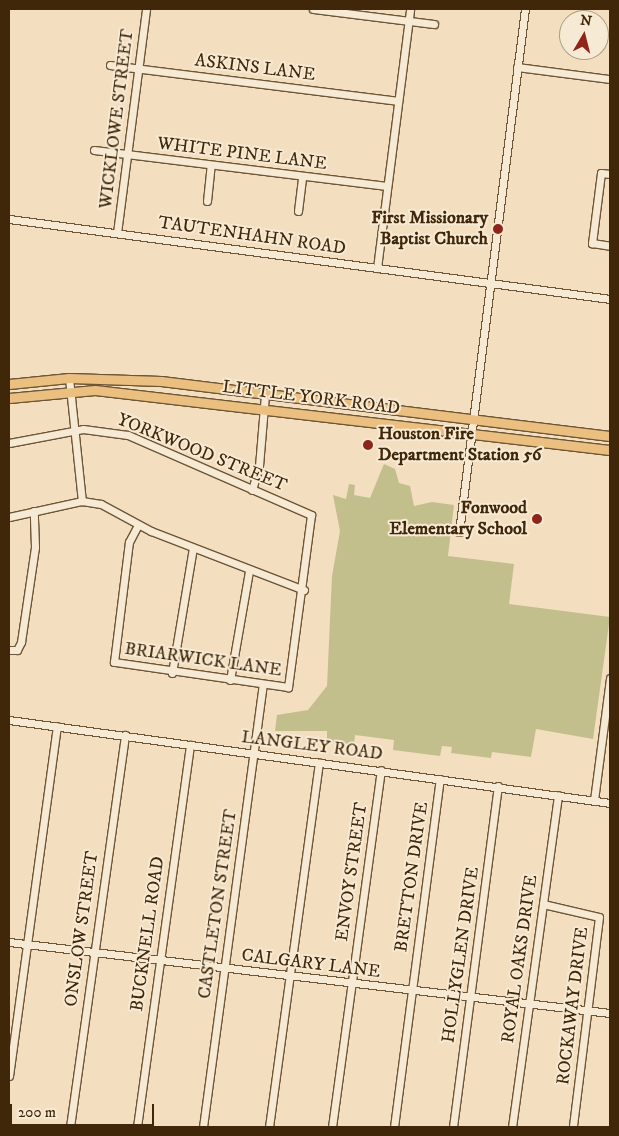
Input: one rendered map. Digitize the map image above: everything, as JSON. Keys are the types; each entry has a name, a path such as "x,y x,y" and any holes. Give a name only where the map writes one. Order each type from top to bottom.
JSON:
{"main road":[{"name":"LITTLE YORK ROAD","path":"9,384 70,378 138,380 186,384 610,436"},
{"path":"136,394 138,380"},
{"path":"184,400 186,384"},
{"name":"LITTLE YORK ROAD","path":"9,398 72,390 136,394 610,450"},
{"path":"367,421 368,407"},
{"path":"387,423 390,409"}],"street":[{"name":"WICKLOWE STREET","path":"117,233 146,9"},
{"path":"313,9 434,24"},
{"path":"376,268 410,9"},
{"path":"458,532 525,9"},
{"name":"ASKINS LANE","path":"110,65 397,101"},
{"path":"517,67 610,80"},
{"name":"WHITE PINE LANE","path":"94,150 387,186"},
{"path":"207,202 211,165"},
{"path":"610,174 602,173 592,243 610,246"},
{"path":"298,211 302,177"},
{"name":"TAUTENHAHN ROAD","path":"9,219 610,299"},
{"path":"70,378 82,501"},
{"path":"252,490 259,466 265,394"},
{"name":"YORKWOOD STREET","path":"9,443 76,430 128,435 311,515 312,527 304,590"},
{"path":"9,517 82,501 101,504 138,525 249,571 304,590"},
{"path":"9,650 17,650 34,547 34,511"},
{"name":"BRIARWICK LANE","path":"138,525 129,542 114,662 172,673 263,686 288,687 304,590"},
{"path":"172,673 193,548"},
{"path":"230,680 249,571"},
{"path":"594,800 610,678"},
{"name":"CASTLETON STREET","path":"203,1127 263,686"},
{"name":"LANGLEY ROAD","path":"9,720 610,802"},
{"path":"9,1076 57,726"},
{"name":"ONSLOW STREET","path":"70,1127 125,735"},
{"name":"BUCKNELL ROAD","path":"137,1127 190,745"},
{"path":"269,1127 319,762"},
{"name":"ENVOY STREET","path":"332,1127 381,770"},
{"name":"BRETTON DRIVE","path":"394,1127 440,779"},
{"name":"HOLLYGLEN DRIVE","path":"453,1127 498,786"},
{"name":"ROYAL OAKS DRIVE","path":"512,1127 558,795"},
{"name":"ROCKAWAY DRIVE","path":"543,904 599,917 589,1010 573,1127"},
{"name":"CALGARY LANE","path":"9,942 289,978 610,1013"}],"shaded area":[{"path":"384,464 395,469 399,483 410,486 414,506 432,502 454,505 448,556 514,564 509,604 610,617 593,739 536,729 531,757 492,752 491,758 451,753 452,747 442,746 440,756 393,750 394,740 355,735 354,745 327,741 327,731 275,731 277,715 308,710 327,686 332,576 340,531 333,495 346,499 349,484 355,485 354,495 370,498"}],"place":[{"name":"First Missionary Baptist Church","path":"498,229"},
{"name":"Houston Fire Department Station 56","path":"368,445"},
{"name":"Fonwood Elementary School","path":"537,519"}]}
